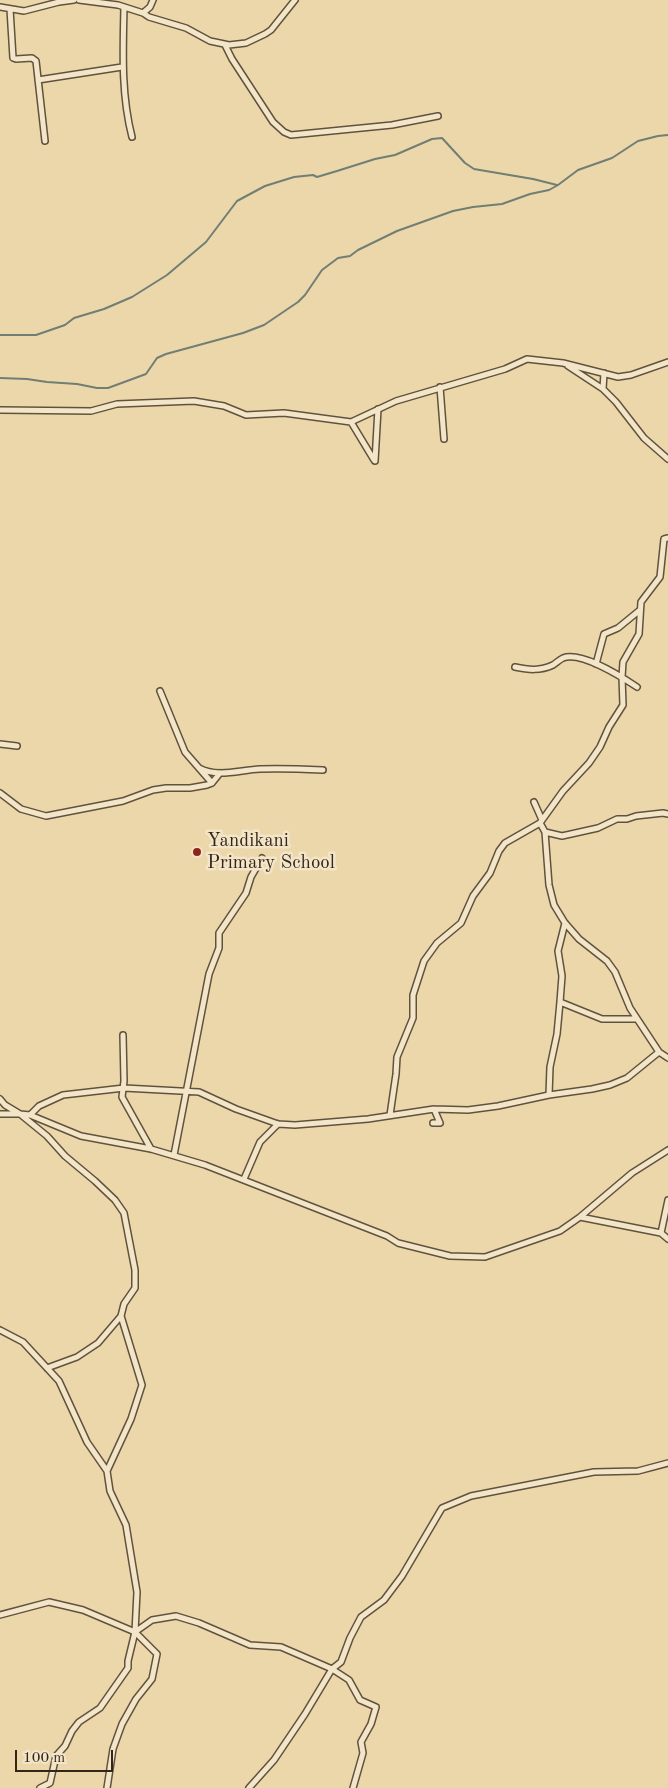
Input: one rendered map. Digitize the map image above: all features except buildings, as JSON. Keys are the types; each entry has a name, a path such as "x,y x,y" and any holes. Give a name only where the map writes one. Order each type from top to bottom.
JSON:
{"street":[{"path":"0,6 24,11 74,0"},
{"path":"79,0 110,3 124,7 186,28 210,41 225,45 246,43 265,34 271,30 295,0"},
{"path":"143,13 150,7 153,0"},
{"path":"124,7 122,67 132,137"},
{"path":"10,9 13,58 34,58 45,141"},
{"path":"225,45 273,122 284,132 291,135 392,126 438,116"},
{"path":"38,80 122,67"},
{"path":"0,410 92,411 117,404 194,401 224,406 246,415 284,413 351,422 378,409 440,387 505,369 528,359 563,363 618,377 631,375 668,362"},
{"path":"563,363 603,389 616,402 644,438 668,459"},
{"path":"603,389 604,373"},
{"path":"440,387 444,439"},
{"path":"351,422 375,461 378,409"},
{"path":"390,1115 397,1057 413,1018 413,995 424,961 438,943 461,923 473,896 490,873 499,851 505,843 541,822 563,791 600,747 609,727 623,705 623,662 639,634 641,602 660,577 664,539 668,538"},
{"path":"596,664 604,634 618,628 640,610"},
{"path":"515,667 538,670 564,658 578,658 607,668 637,687"},
{"path":"160,692 185,752 212,783"},
{"path":"0,744 17,746"},
{"path":"199,768 208,773 286,768 323,770"},
{"path":"0,793 21,809 46,816 124,801 160,789 190,788 212,783 220,773"},
{"path":"534,802 545,832 549,885 554,905 565,923 579,939 607,962 615,972 622,992 636,1019 659,1052 668,1058"},
{"path":"545,832 562,836 598,828 617,818 627,819 636,816 668,814"},
{"path":"174,1155 209,974 219,948 219,933 246,893 251,877 262,858"},
{"path":"549,1094 550,1067 557,1034 562,976 558,952 565,923"},
{"path":"560,1002 602,1019 636,1019"},
{"path":"123,1035 124,1088 122,1097 151,1149"},
{"path":"30,1115 40,1106 63,1095 124,1088 199,1092 236,1109 278,1124 360,1120 434,1109 468,1110 498,1106 549,1094 610,1085 627,1078 659,1052"},
{"path":"0,1099 47,1136 64,1156 115,1200 124,1213 135,1270 135,1288 124,1304 121,1316 98,1344 77,1358 47,1368"},
{"path":"433,1123 440,1122 434,1109"},
{"path":"0,1114 30,1115 81,1136 174,1155 244,1179 398,1242 450,1256 485,1258 560,1231 580,1217 632,1173 668,1150"},
{"path":"244,1179 260,1142 278,1124"},
{"path":"661,1234 668,1200"},
{"path":"580,1217 661,1234 668,1239"},
{"path":"40,1788 50,1783 56,1756 65,1746 72,1731 80,1722 100,1708 128,1668 135,1632 137,1592 126,1525 110,1491 108,1471 131,1419 142,1385 121,1316"},
{"path":"0,1330 23,1342 59,1381 87,1442 108,1471"},
{"path":"249,1788 274,1760 332,1669 341,1662 350,1638 362,1618 384,1600 402,1576 442,1508 479,1494 594,1472 638,1471 668,1463"},
{"path":"0,1615 49,1602 82,1610 135,1632 157,1654 152,1679 136,1699 122,1724 113,1749 107,1788"},
{"path":"135,1632 152,1620 176,1616 199,1623 250,1645 281,1647 332,1669 349,1680 360,1700 376,1707 371,1724 361,1742 363,1754 354,1788"}],"waterway":[{"path":"0,378 108,388 146,374 157,358 166,354 243,333 264,325 298,302 322,270 338,258 350,256 358,250 397,231 453,211 502,204 530,194 549,190 578,170 612,158 638,141 668,135"},
{"path":"0,335 36,335 65,325 74,318 104,309 132,297 167,275 206,242 237,201 265,186 294,177 313,175 317,177 375,159 395,155 432,139 442,138 465,163 474,169 557,185"}],"place":[{"name":"Yandikani Primary School","path":"197,852"}]}
